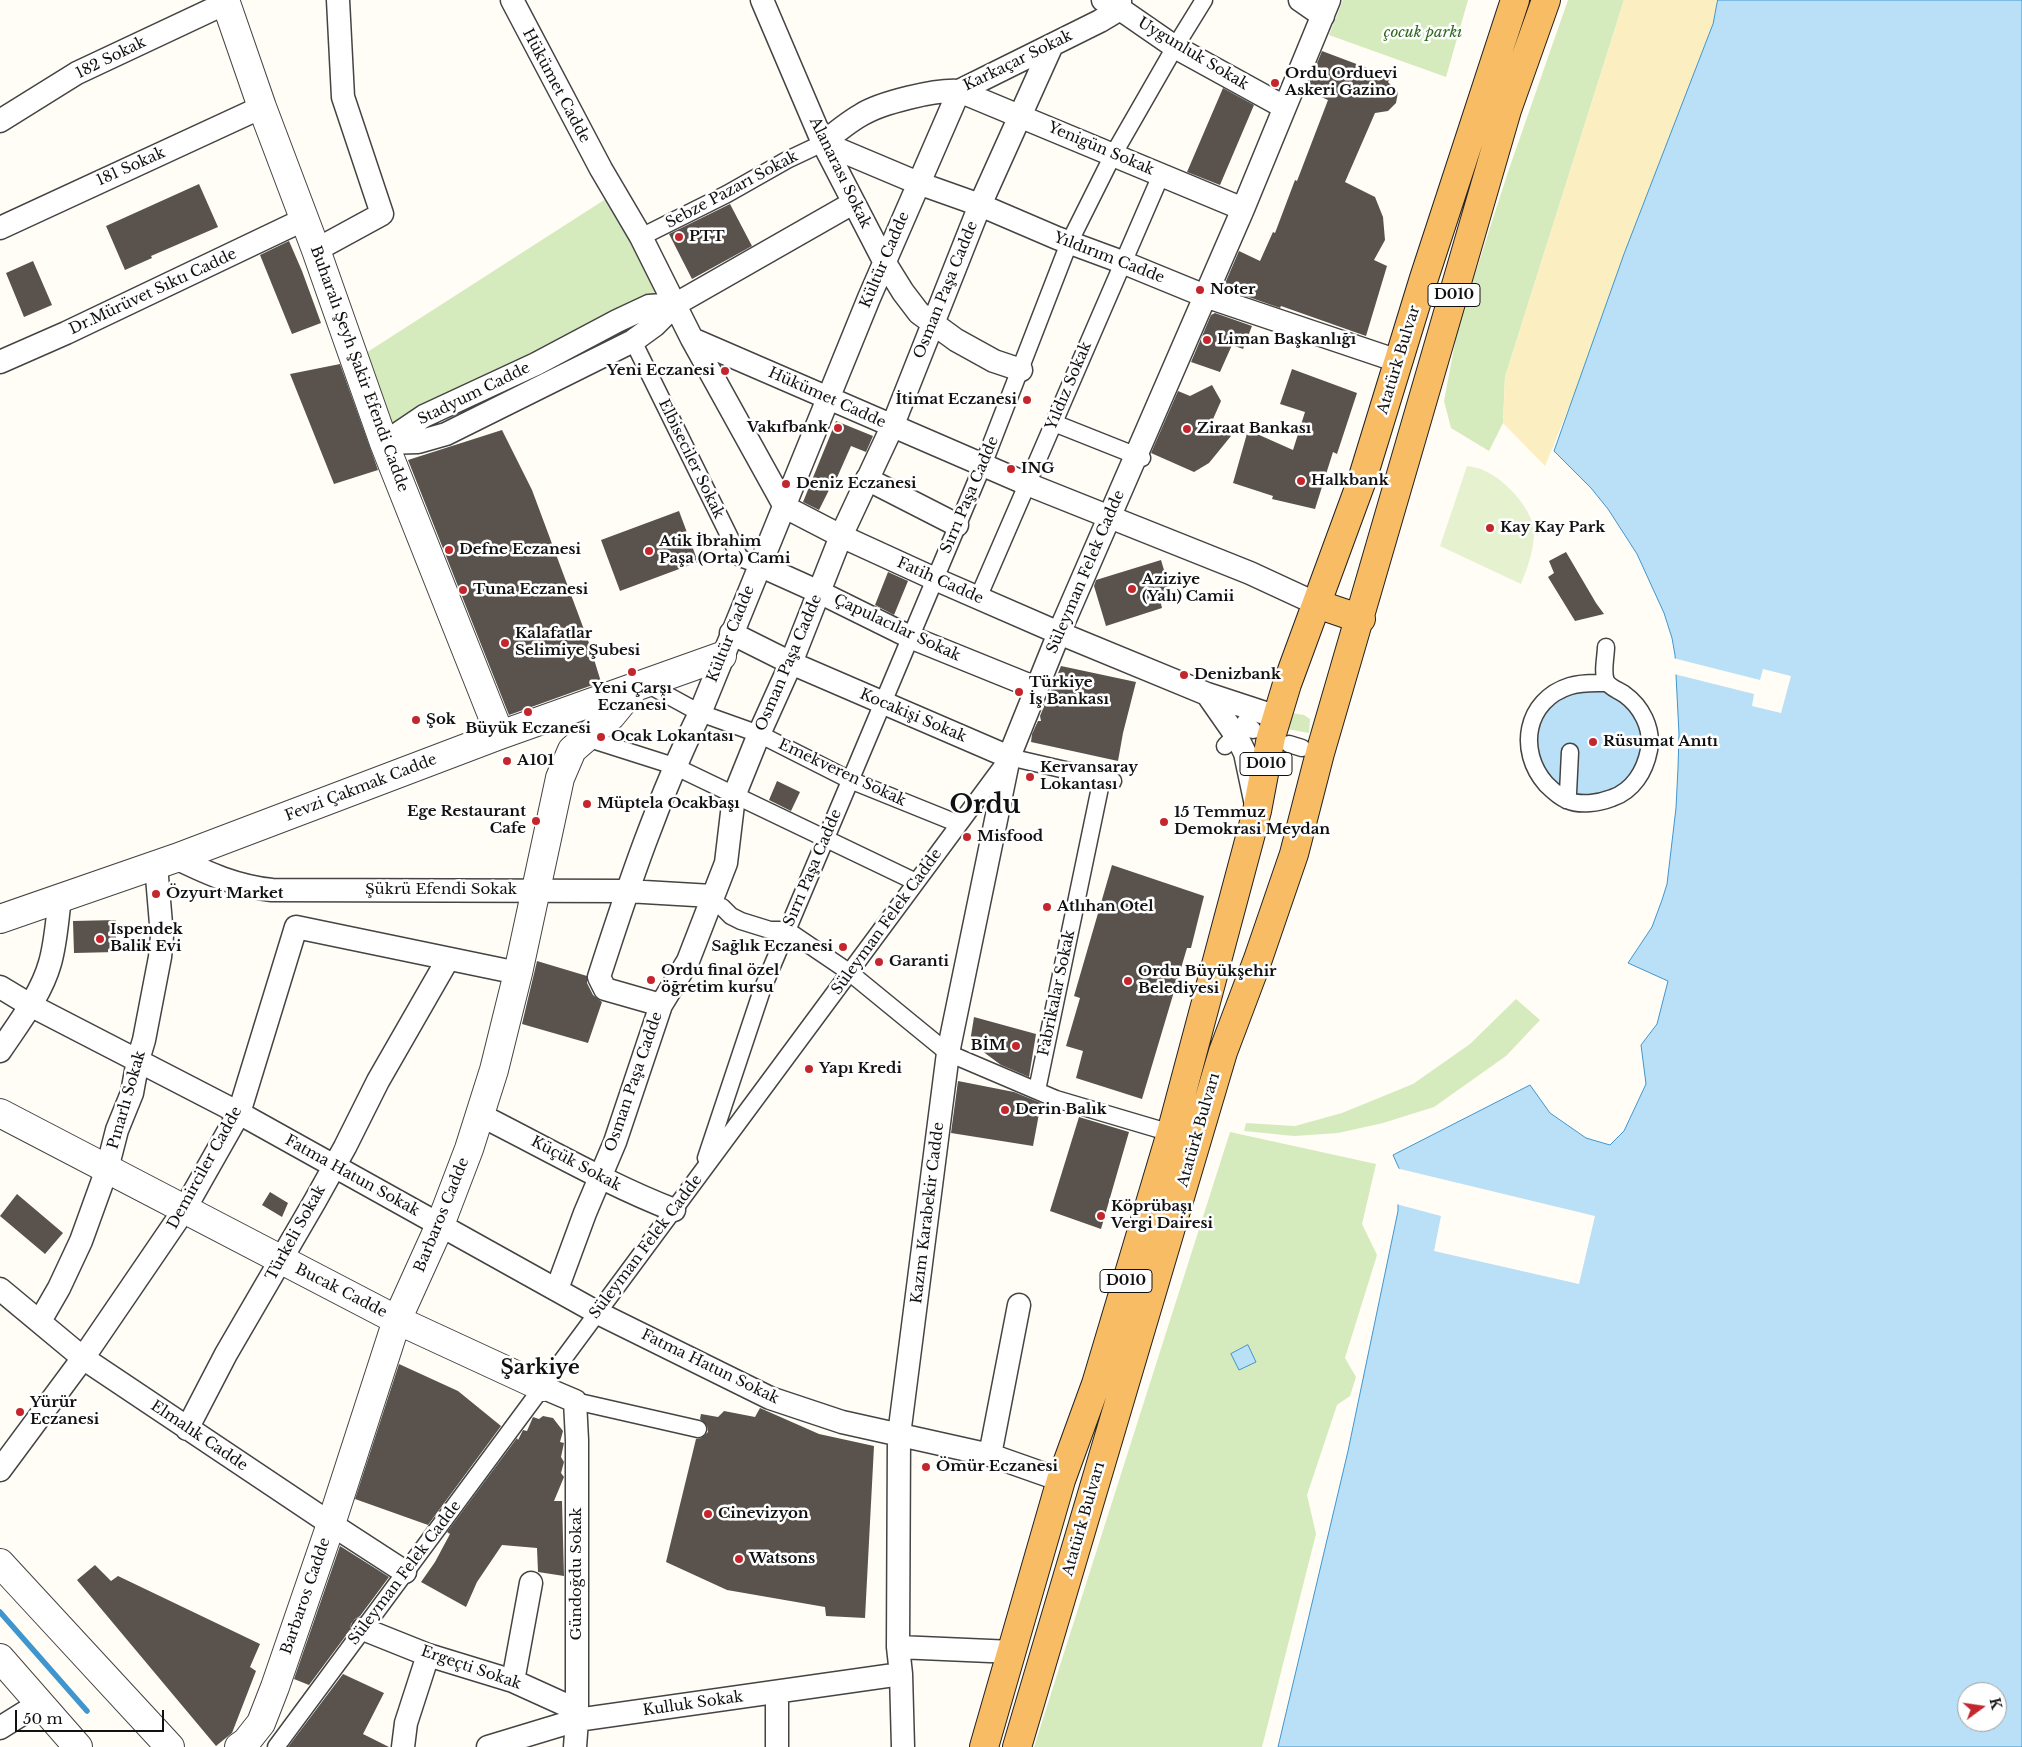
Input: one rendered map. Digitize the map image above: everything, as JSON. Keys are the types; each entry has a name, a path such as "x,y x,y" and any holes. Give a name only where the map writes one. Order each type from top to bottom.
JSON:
{"highway":[{"name":"Atatürk Bulvar","path":"1277,717 1287,684 1362,480 1398,361 1515,0"},
{"name":"D010","path":"1361,619 1508,110 1546,0"},
{"path":"1317,604 1361,619"},
{"name":"Atatürk Bulvarı","path":"1017,1747 1222,1052 1258,959 1294,854 1320,754 1361,619"},
{"name":"Atatürk Bulvarı","path":"984,1747 1013,1652 1061,1480 1096,1384 1170,1133 1257,811 1271,737 1277,717"}],"street":[{"path":"316,250 382,214 343,97 338,0"},
{"name":"Hükümet Cadde","path":"512,0 592,152 676,304 692,339 892,427 1109,518 1250,573 1317,604"},
{"name":"Sırrı Paşa Cadde","path":"702,1172 762,990 983,465 1070,243 1113,155 1204,0"},
{"path":"1300,0 1326,8"},
{"name":"Buharalı Şeyh Şakir Efendi Cadde","path":"226,2 262,107 305,219 384,443 500,735"},
{"name":"182 Sokak","path":"0,120 77,73 226,2"},
{"name":"Alanarası Sokak","path":"765,2 823,143 885,263 903,292 919,313 956,340 994,361 1021,370"},
{"name":"Uygunluk Sokak","path":"1114,3 1175,47 1284,107"},
{"name":"Karkaçar Sokak","path":"823,143 863,114 930,93 959,90 1052,46 1114,3"},
{"name":"Süleyman Felek Cadde","path":"276,1747 1009,757 1036,688 1109,518 1140,458 1205,296 1326,8"},
{"name":"Osman Paşa Cadde","path":"557,1290 584,1213 615,1142 661,1005 688,961 726,863 734,796 759,734 791,664 841,536 892,427 980,205 1052,46"},
{"name":"Yenigün Sokak","path":"959,90 1243,209"},
{"name":"Kültür Cadde","path":"661,1005 605,989 599,977 627,891 674,766 700,713 759,565 785,508 828,398 959,90"},
{"name":"181 Sokak","path":"0,228 262,107"},
{"name":"Sebze Pazarı Sokak","path":"640,237 727,194 787,160 823,143"},
{"name":"Yıldırım Cadde","path":"823,143 918,183 980,205 1205,296 1398,361"},
{"name":"Yıldız Sokak","path":"978,598 1161,175"},
{"name":"Stadyum Cadde","path":"384,443 418,442 446,434 633,341 655,325 676,304 853,203"},
{"name":"Dr.Mürüvet Sıktı Cadde","path":"0,362 66,333 305,219"},
{"name":"Stadyum Cadde","path":"384,443 424,416 536,364 617,321 649,306 676,304"},
{"path":"692,339 785,508"},
{"name":"Elbiseciler Sokak","path":"633,341 740,558 759,565"},
{"path":"1054,423 1140,458"},
{"path":"867,479 957,525"},
{"name":"Fatih Cadde","path":"785,508 934,579 1060,633 1207,694 1277,717"},
{"name":"Çapulacılar Sokak","path":"759,565 910,637 1036,688"},
{"name":"Fevzi Çakmak Cadde","path":"0,919 166,861 500,735 639,686 727,645"},
{"name":"Kocakişi Sokak","path":"727,645 791,664 1009,757 1108,779"},
{"path":"1606,647 1605,678 1607,683"},
{"path":"1588,682 1607,683 1626,696 1640,709 1647,727 1650,748 1644,770 1629,788 1614,797 1600,802 1577,803 1550,787 1538,774 1531,759 1528,739 1530,725 1536,713 1548,698 1560,690 1570,685 1588,682"},
{"name":"Emekveren Sokak","path":"639,686 700,713 759,734 850,780 959,824"},
{"name":"Barbaros Cadde","path":"239,1747 246,1742 261,1724 275,1688 331,1524 397,1320 440,1225 469,1149 494,1070 518,973 560,778 572,750 611,716 639,686"},
{"path":"1207,694 1237,736 1245,752 1257,811"},
{"path":"586,738 674,766 916,882"},
{"path":"1567,797 1570,752"},
{"name":"Kazım Karabekir Cadde","path":"903,1747 902,1674 898,1647 899,1435 948,1053 1009,757"},
{"name":"Fabrikalar Sokak","path":"1037,1090 1108,779"},
{"name":"Şükrü Efendi Sokak","path":"166,861 238,884 272,890 627,891 712,896"},
{"name":"Pınarlı Sokak","path":"40,1322 81,1242 132,1093 160,957 166,861"},
{"path":"712,896 716,906 722,907 741,921 770,930 787,930 849,972 948,1053 1056,1099 1170,1133"},
{"path":"0,1051 30,1005 49,966 54,945 60,898"},
{"name":"Demirciler Cadde","path":"0,1470 83,1358 184,1210 239,1113 296,927 518,973"},
{"name":"Türkeli Sokak","path":"187,1429 226,1354 334,1166 378,1081 448,959"},
{"name":"Fatma Hatun Sokak","path":"0,987 30,1005 239,1113 598,1312 770,1398 842,1422 990,1455 1061,1480"},
{"name":"Bucak Cadde","path":"0,1113 397,1320 542,1387 575,1401 698,1429"},
{"name":"Küçük Sokak","path":"480,1115 635,1195 674,1210"},
{"name":"Elmalık Cadde","path":"0,1289 83,1358 187,1429 406,1572"},
{"path":"990,1455 1020,1305"},
{"name":"Gündoğdu Sokak","path":"575,1401 577,1440 577,1715 575,1747"},
{"path":"0,1563 161,1738 176,1747"},
{"path":"513,1681 531,1583"},
{"name":"Ergeçti Sokak","path":"363,1629 428,1654 513,1681 577,1715"},
{"path":"898,1647 1013,1652"},
{"path":"403,1747 406,1723 428,1654"},
{"path":"0,1658 78,1747"},
{"name":"Kulluk Sokak","path":"488,1747 577,1715 777,1692 902,1674"},
{"path":"777,1692 777,1747"},
{"path":"0,1728 40,1704"}],"green space":[{"name":"çocuk parkı","path":"1343,0 1468,0 1446,77 1329,35"},
{"path":"1568,0 1624,0 1505,377 1503,423 1489,451 1451,428 1444,401 1458,327 1508,172"},
{"path":"615,193 664,282 644,303 384,443 355,360"},
{"name":"Kay Kay Park","path":"1467,466 1483,470 1502,482 1518,498 1530,517 1534,536 1529,561 1521,584 1440,546"},
{"path":"1292,713 1304,715 1310,719 1309,733 1287,729"},
{"path":"1516,999 1540,1020 1506,1056 1434,1107 1383,1123 1338,1133 1294,1136 1244,1131 1246,1123 1295,1126 1342,1113 1413,1084 1470,1044"},
{"path":"1230,1132 1376,1164 1362,1224 1377,1255 1345,1358 1356,1377 1350,1396 1337,1405 1307,1495 1316,1534 1262,1747 1034,1747"}],"sand":[{"path":"1624,0 1718,0 1713,24 1614,283 1574,395 1545,466 1503,423 1505,377"}],"water":[{"path":"1718,0 2022,0 2022,1747 1278,1747 1348,1451 1398,1211 1398,1195 1402,1175 1393,1155 1530,1085 1550,1113 1586,1138 1610,1145 1624,1131 1646,1084 1641,1045 1657,1024 1668,981 1628,963 1652,927 1667,884 1676,808 1678,768 1679,734 1675,655 1664,613 1637,554 1608,509 1591,488 1554,451 1624,254 1713,24"},
{"path":"1589,688 1610,692 1627,704 1639,721 1643,742 1639,763 1627,780 1610,792 1589,796 1568,792 1551,780 1539,763 1535,742 1539,721 1551,704 1568,692"},
{"path":"1248,1345 1256,1362 1239,1370 1231,1354"}],"pier":[{"path":"1673,658 1760,680 1763,669 1791,676 1781,713 1752,706 1754,694 1674,674"},
{"path":"1396,1168 1595,1216 1579,1284 1434,1251 1441,1216 1396,1204 1399,1176"}],"building":[{"path":"1322,51 1391,77 1388,82 1398,92 1396,103 1388,111 1375,113 1345,182 1375,197 1383,217 1385,240 1374,260 1387,266 1366,336 1223,288 1239,251 1260,261 1273,232 1275,233 1295,180 1297,181 1328,100 1306,90"},
{"path":"1223,88 1254,105 1220,185 1187,172"},
{"path":"199,184 218,227 151,256 152,258 125,270 106,226"},
{"path":"730,204 752,246 692,279 669,234"},
{"path":"289,241 321,323 292,334 260,255"},
{"path":"33,261 52,305 24,317 6,273"},
{"path":"1215,313 1252,326 1243,349 1232,345 1220,372 1191,362 1211,315"},
{"path":"340,364 378,470 334,484 290,374"},
{"path":"1292,369 1357,393 1337,454 1333,452 1315,509 1272,499 1273,496 1233,483 1248,430 1293,450 1305,412 1280,404"},
{"name":"Ziraat Bankası","path":"1212,385 1221,401 1210,426 1231,436 1209,463 1194,472 1151,453 1178,391 1190,396"},
{"path":"836,421 873,436 866,452 851,446 832,489 830,488 819,510 803,502"},
{"path":"502,430 532,490 589,643 601,682 509,715 408,460"},
{"name":"Atik İbrahim Paşa (Orta) Cami","path":"679,511 698,562 620,591 601,540"},
{"path":"1566,552 1604,614 1575,621 1548,577 1554,573 1549,561"},
{"name":"Aziziye (Yalı) Camii","path":"1161,560 1172,597 1160,600 1162,608 1106,626 1094,586 1096,580"},
{"path":"888,572 908,581 894,615 875,605"},
{"path":"1061,666 1136,682 1118,761 1031,742 1032,734 1038,721 1041,721 1040,716"},
{"path":"777,781 800,792 791,811 769,800"},
{"name":"Ordu Büyükşehir Belediyesi","path":"1112,865 1204,896 1191,948 1187,948 1142,1099 1076,1078 1083,1051 1066,1046 1080,998 1074,996"},
{"path":"116,920 116,952 74,953 73,921"},
{"path":"537,961 587,976 587,983 593,995 602,1002 588,1043 522,1024"},
{"path":"974,1017 1036,1034 1029,1077 1001,1065 970,1042"},
{"path":"958,1081 1014,1092 1041,1103 1033,1146 951,1133"},
{"path":"1079,1117 1129,1132 1101,1229 1050,1211"},
{"path":"270,1192 288,1203 282,1217 262,1205"},
{"path":"17,1194 63,1233 45,1254 0,1216"},
{"path":"399,1364 458,1391 501,1426 428,1525 355,1499"},
{"path":"760,1408 819,1434 874,1446 865,1618 826,1616 825,1607 727,1590 666,1562 696,1439 701,1438 708,1432 707,1426 700,1419 701,1414 718,1417 724,1411 755,1417"},
{"path":"543,1416 553,1418 563,1431 560,1442 564,1443 561,1457 564,1462 561,1473 564,1477 554,1501 562,1501 564,1576 538,1572 537,1548 502,1545 477,1582 466,1607 421,1582 435,1562 450,1534 447,1532 517,1438 518,1440 523,1430 527,1431 533,1417 539,1419"},
{"path":"340,1546 389,1577 360,1616 351,1624 350,1630 309,1685 294,1679"},
{"path":"95,1565 111,1581 118,1576 260,1644 250,1667 256,1671 232,1733 216,1746 77,1580"},
{"path":"343,1674 384,1693 363,1734 389,1747 288,1747"}],"waterway":[{"path":"0,1612 87,1711"}],"place":[{"name":"Ordu Orduevi Askeri Gazino","path":"1275,83"},
{"name":"PTT","path":"679,237"},
{"name":"Noter","path":"1200,290"},
{"name":"Liman Başkanlığı","path":"1207,340"},
{"name":"Yeni Eczanesi","path":"725,371"},
{"name":"İtimat Eczanesi","path":"1027,400"},
{"name":"Vakıfbank","path":"838,428"},
{"name":"Ziraat Bankası","path":"1187,429"},
{"name":"ING","path":"1011,469"},
{"name":"Halkbank","path":"1301,481"},
{"name":"Deniz Eczanesi","path":"786,484"},
{"name":"Kay Kay Park","path":"1490,528"},
{"name":"Defne Eczanesi","path":"449,550"},
{"name":"Atik İbrahim Paşa (Orta) Cami","path":"649,551"},
{"name":"Aziziye (Yalı) Camii","path":"1132,589"},
{"name":"Tuna Eczanesi","path":"463,590"},
{"name":"Kalafatlar Selimiye Şubesi","path":"505,643"},
{"name":"Yeni Çarşı Eczanesi","path":"632,672"},
{"name":"Denizbank","path":"1184,675"},
{"name":"Türkiye İş Bankası","path":"1019,692"},
{"name":"Büyük Eczanesi","path":"528,712"},
{"name":"Şok","path":"416,720"},
{"name":"Ocak Lokantası","path":"601,737"},
{"name":"Rüsumat Anıtı","path":"1593,742"},
{"name":"A101","path":"507,761"},
{"name":"Kervansaray Lokantası","path":"1030,777"},
{"name":"Müptela Ocakbaşı","path":"587,804"},
{"name":"Ege Restaurant Cafe","path":"536,821"},
{"name":"15 Temmuz Demokrasi Meydan","path":"1164,822"},
{"name":"Misfood","path":"967,837"},
{"name":"Özyurt Market","path":"156,894"},
{"name":"Atlıhan Otel","path":"1047,907"},
{"name":"Ispendek Balik Evi","path":"100,939"},
{"name":"Sağlık Eczanesi","path":"843,947"},
{"name":"Garanti","path":"879,962"},
{"name":"Ordu final özel öğretim kursu","path":"651,980"},
{"name":"Ordu Büyükşehir Belediyesi","path":"1128,981"},
{"name":"BİM","path":"1016,1046"},
{"name":"Yapı Kredi","path":"809,1069"},
{"name":"Derin Balık","path":"1005,1110"},
{"name":"Köprübaşı Vergi Dairesi","path":"1101,1216"},
{"name":"Yürür Eczanesi","path":"20,1412"},
{"name":"Ömür Eczanesi","path":"926,1467"},
{"name":"Cinevizyon","path":"708,1514"},
{"name":"Watsons","path":"739,1559"}],"district":[{"name":"Ordu","path":"985,806"},
{"name":"Şarkiye","path":"540,1368"}]}
